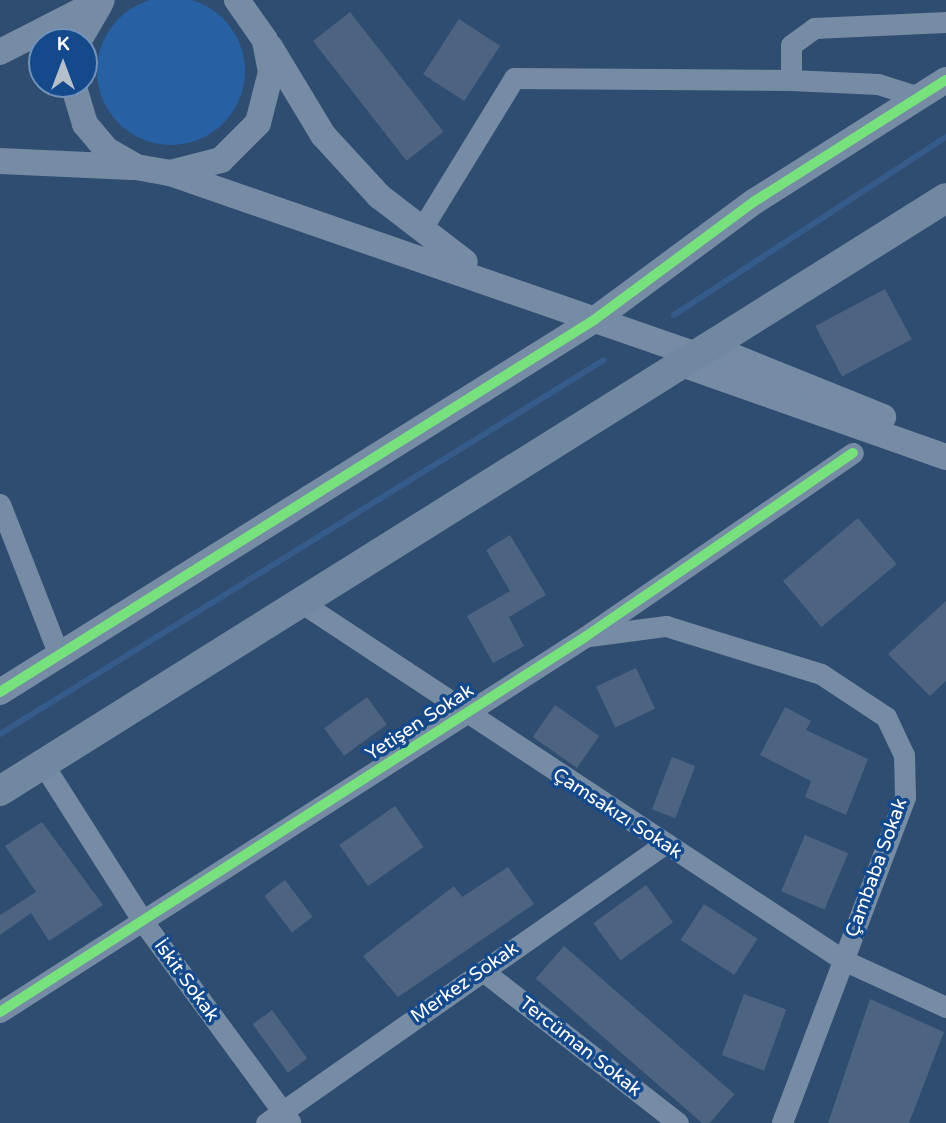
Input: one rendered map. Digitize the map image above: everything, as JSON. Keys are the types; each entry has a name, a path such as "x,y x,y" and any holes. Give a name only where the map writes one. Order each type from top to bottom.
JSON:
{"main road":[{"path":"0,791 299,600 946,198"}],"street":[{"path":"86,28 103,0"},
{"path":"0,52 103,0"},
{"path":"244,4 323,135 379,196 486,278"},
{"path":"791,80 791,45 814,27 946,22"},
{"path":"170,173 221,160 258,123 271,72 265,40"},
{"path":"421,230 514,78 791,80 878,84 919,97"},
{"path":"0,692 594,320 755,201 946,80"},
{"path":"77,98 85,124 107,149 139,167"},
{"path":"0,161 139,167 170,173 486,278 594,320 946,442"},
{"path":"693,355 946,457"},
{"name":"Yetişen Sokak","path":"0,1012 144,923 584,637 853,453"},
{"path":"0,504 60,655"},
{"name":"Çamsakızı Sokak","path":"299,600 464,715 844,960 946,1007"},
{"name":"Çambaba Sokak","path":"584,637 666,626 821,674 886,717 904,755 905,797 782,1123"},
{"name":"İskit Sokak","path":"43,764 144,923 279,1119"},
{"name":"Merkez Sokak","path":"279,1119 664,844"},
{"name":"Tercüman Sokak","path":"483,971 678,1123"}],"shaded area":[{"path":"157,-2 185,-2 212,9 224,18 233,30 244,57 244,85 233,112 224,124 212,133 185,144 157,144 130,133 118,124 109,112 98,85 98,57 109,30 118,18 130,9"}],"building":[{"path":"350,12 444,132 407,161 313,41"},
{"path":"459,19 500,46 464,101 423,74"},
{"path":"885,289 912,339 842,376 815,326"},
{"path":"858,518 897,564 821,627 783,581"},
{"path":"510,535 546,595 509,617 524,646 493,663 467,616 510,591 486,550"},
{"path":"946,601 946,681 930,696 888,654"},
{"path":"636,668 655,709 615,727 596,687"},
{"path":"367,697 387,725 344,756 324,728"},
{"path":"555,705 599,736 577,768 533,737"},
{"path":"785,707 811,721 806,730 868,759 846,815 805,797 811,781 760,755"},
{"path":"672,757 695,766 675,818 652,809"},
{"path":"395,806 424,847 368,886 339,845"},
{"path":"42,822 103,905 49,941 31,913 0,935 0,915 36,892 5,846"},
{"path":"805,835 848,853 824,910 781,891"},
{"path":"508,867 534,904 398,997 363,956 454,886 462,897"},
{"path":"285,880 313,917 292,932 264,896"},
{"path":"646,885 673,922 620,960 593,923"},
{"path":"704,904 758,939 734,975 681,940"},
{"path":"564,946 735,1094 710,1123 702,1123 536,978"},
{"path":"744,994 786,1009 764,1070 722,1055"},
{"path":"870,999 944,1032 909,1123 828,1123"},
{"path":"272,1010 307,1059 288,1073 253,1024"}],"waterway":[{"path":"674,315 946,137"},
{"path":"0,734 604,360"}],"cycle path":[{"path":"0,692 594,320 755,201 946,80"},
{"path":"0,1012 585,637 853,453"}]}
